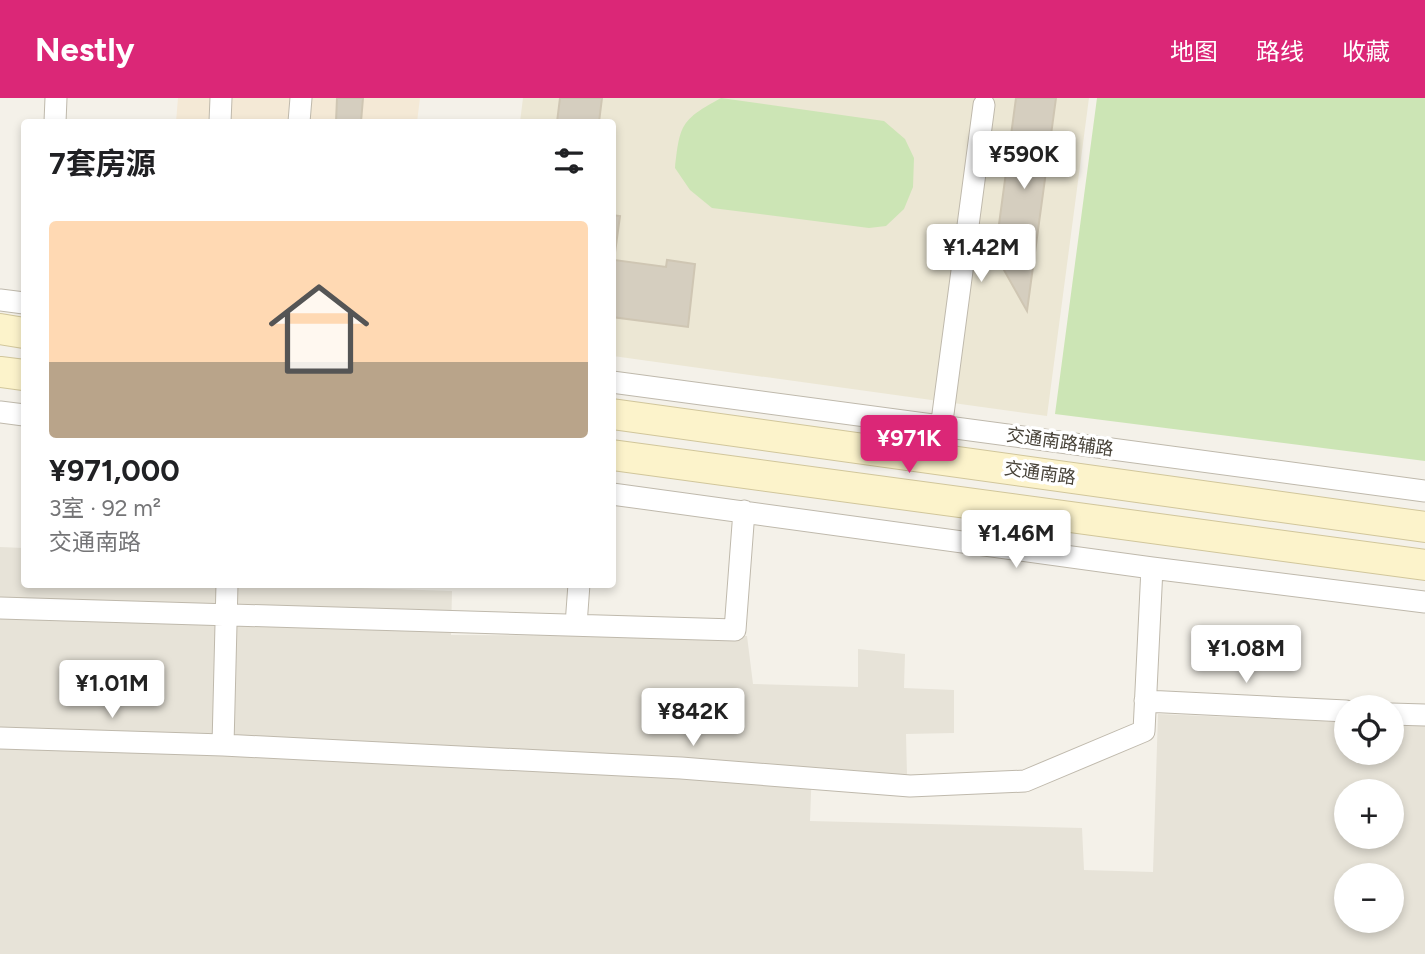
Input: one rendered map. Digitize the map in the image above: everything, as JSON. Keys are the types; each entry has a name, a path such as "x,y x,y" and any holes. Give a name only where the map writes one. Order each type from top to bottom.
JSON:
{"main road":[{"path":"0,329 21,332"},
{"path":"0,372 21,375"},
{"name":"交通南路","path":"616,415 1425,527"},
{"path":"616,456 1425,565"},
{"path":"932,498 937,459"}],"street":[{"path":"55,119 56,98"},
{"path":"220,119 222,98"},
{"path":"299,119 301,98"},
{"path":"937,459 984,105"},
{"path":"0,300 21,303"},
{"name":"交通南路辅路","path":"616,383 1425,491"},
{"path":"0,412 21,415"},
{"path":"616,495 1152,568 1425,602"},
{"path":"926,536 932,498"},
{"path":"0,608 736,629 744,511"},
{"path":"0,738 223,745 681,768 910,786 1025,781 1143,731 1152,568"},
{"path":"223,745 227,588"},
{"path":"576,625 579,588"},
{"path":"1145,701 1334,710"},
{"path":"1404,714 1425,715"}],"shaded area":[{"path":"178,98 420,98 417,119 176,119"},
{"path":"523,98 1089,98 1047,416 616,356 616,119 520,119"},
{"path":"0,547 21,548 21,588 359,588 452,591 451,635 747,636 753,684 858,687 858,649 905,654 904,688 954,690 954,733 906,734 907,775 812,767 810,821 1082,828 1084,870 1153,872 1158,714 1334,721 1334,765 1404,765 1404,724 1425,725 1425,954 0,954"}],"green space":[{"path":"721,98 884,121 905,139 914,158 913,187 904,209 886,226 869,228 712,208 690,190 675,168 681,132 685,125 698,112"},
{"path":"1097,98 1425,98 1425,461 1055,414"}],"building":[{"path":"337,98 363,98 361,119 336,119"},
{"path":"560,98 602,98 599,119 557,119"},
{"path":"1016,98 1056,98 1027,311 995,254"},
{"path":"616,216 620,216 616,245"},
{"path":"616,260 666,267 667,260 695,264 688,327 616,318"}]}
